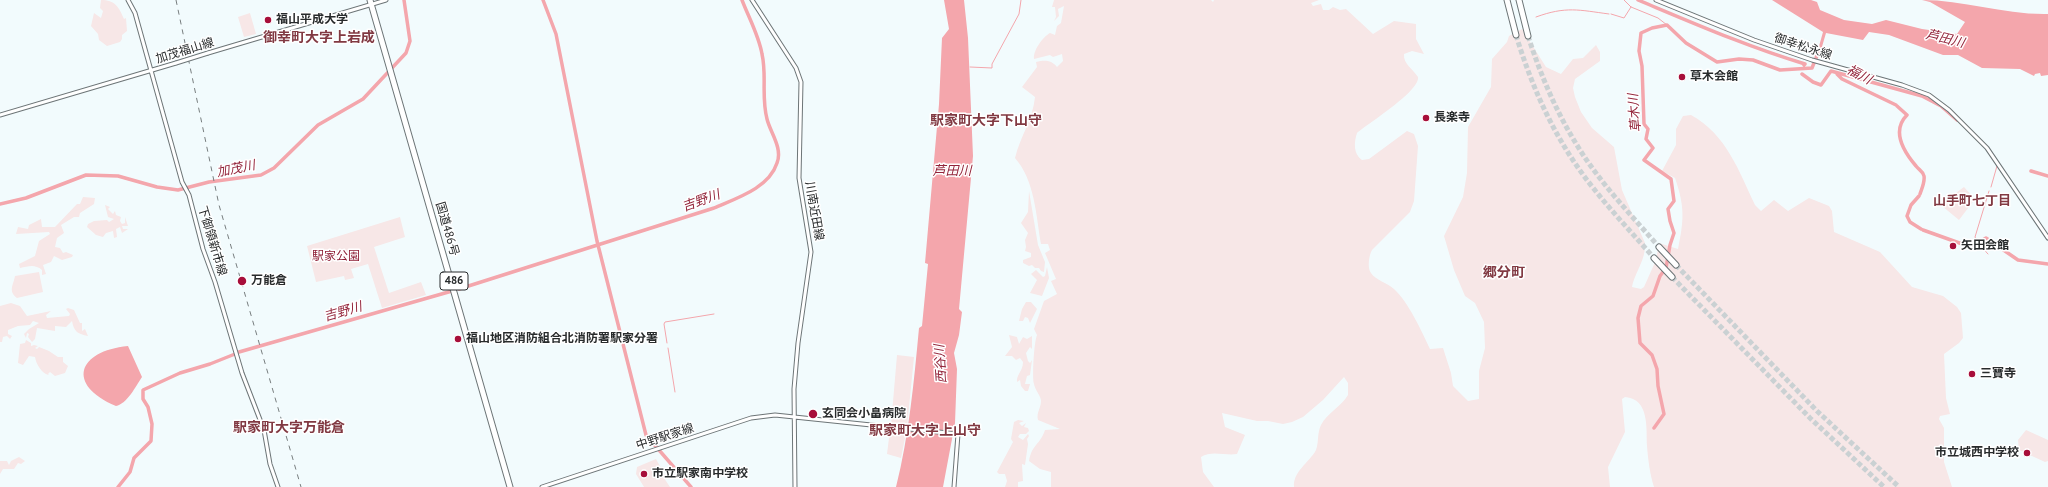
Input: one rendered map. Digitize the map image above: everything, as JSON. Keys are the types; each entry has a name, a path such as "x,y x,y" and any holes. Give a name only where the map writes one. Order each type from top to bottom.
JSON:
{"highway":[{"path":"1507,0 1516,35"},
{"path":"1519,0 1528,36"},
{"name":"国道486号","path":"373,1 514,487"},
{"name":"国道486号","path":"394,76 510,487"},
{"path":"1659,247 1674,263"},
{"path":"1654,258 1670,275"}],"main road":[{"name":"下御領新市線","path":"128,0 135,13 183,184 188,193 203,249 215,282 242,373 264,430 270,464 278,487"},
{"name":"加茂福山線","path":"0,115 151,71 373,1 386,0"},
{"name":"川南近田線","path":"752,0 796,68 801,82 799,178 811,252 798,343 794,418 795,487"},
{"name":"御幸松永線","path":"1656,0 1754,40 1925,93 1949,110 1987,148 2048,238"},
{"name":"中野駅家線","path":"542,487 751,418 775,415 957,434 954,487"}],"green space":[{"path":"101,0 110,1 116,5 124,19 126,18 127,31 122,35 120,42 107,46 99,40 98,34 91,26 94,13 101,18 103,11 100,8"},
{"path":"1054,0 1211,0 1213,2 1214,0 1319,0 1311,3 1313,6 1321,4 1323,10 1329,10 1333,7 1340,10 1346,9 1373,34 1394,21 1416,24 1416,39 1424,54 1412,51 1404,54 1404,58 1418,77 1416,83 1403,98 1357,133 1355,140 1357,155 1362,160 1369,159 1407,131 1414,134 1418,146 1414,201 1410,212 1372,250 1369,258 1369,268 1378,280 1391,287 1405,302 1430,349 1443,348 1451,373 1453,386 1468,401 1479,399 1479,371 1485,348 1484,322 1475,303 1465,296 1454,270 1444,236 1463,197 1467,173 1468,127 1491,87 1492,59 1507,42 1509,36 1522,29 1546,67 1561,74 1573,59 1583,58 1596,45 1600,52 1600,61 1575,79 1573,88 1581,112 1592,128 1614,147 1622,190 1645,243 1644,255 1632,287 1641,289 1644,287 1656,260 1659,243 1678,249 1682,221 1681,197 1675,178 1662,171 1676,145 1676,129 1683,116 1691,115 1714,132 1730,154 1755,205 1761,211 1774,200 1788,211 1809,198 1829,206 1832,211 1834,232 1880,252 1912,287 1943,296 1957,307 1961,313 1963,338 1959,343 1944,354 1946,398 1950,414 1940,416 1939,419 1944,428 1944,462 1952,487 1654,487 1651,477 1646,424 1643,409 1639,403 1633,399 1625,397 1622,399 1625,432 1608,467 1610,487 1294,487 1296,476 1316,450 1321,425 1348,395 1348,383 1344,377 1323,400 1303,417 1292,422 1283,424 1268,421 1257,421 1222,413 1225,427 1245,435 1237,454 1210,454 1201,457 1203,472 1214,487 1051,487 1051,472 1040,469 1029,461 1032,451 1041,439 1045,430 1060,429 1038,420 1041,401 1033,380 1034,352 1037,335 1034,329 1044,301 1057,294 1051,281 1056,279 1045,253 1050,250 1048,244 1041,244 1031,188 1022,167 1015,158 1032,113 1035,97 1022,87 1037,67 1036,62 1048,61 1057,67 1063,61 1062,54 1053,57 1050,55 1034,59 1035,52 1042,41 1050,33 1055,35 1057,26 1061,23 1064,6 1058,9 1059,16 1054,21 1056,17 1055,7 1052,7"},
{"path":"250,13 256,34 244,37 238,17"},
{"path":"1964,187 1975,199 1959,220 1942,206 1945,204 1945,201"},
{"path":"1029,191 1038,245 1045,262 1044,272 1032,265 1029,266 1023,263 1023,260 1031,257 1031,253 1025,251 1025,240 1028,233 1021,223 1028,212"},
{"path":"83,197 95,198 94,204 80,213 79,217 74,217 61,225 64,233 57,238 55,247 60,248 63,253 66,252 73,255 72,257 62,260 54,256 51,262 43,265 46,274 42,275 42,270 34,266 20,268 19,264 35,256 39,241 50,234 49,232 16,234 18,227 28,229 29,225 41,219 42,227 55,227 77,204 80,204"},
{"path":"105,205 110,207 108,209 113,214 115,211 116,215 121,217 120,221 122,224 125,223 125,217 128,226 122,226 123,229 128,229 122,233 120,227 116,229 117,237 114,238 113,231 106,233 103,237 96,235 87,227 88,224 94,221 107,220 109,222 114,219 108,217"},
{"name":"駅家公園","path":"400,217 405,237 374,247 389,293 421,282 426,295 382,308 368,264 351,269 354,278 345,280 344,276 316,282 307,246"},
{"path":"1047,267 1049,278 1042,296 1030,293 1037,280 1031,274 1036,270 1043,277 1045,276"},
{"path":"39,272 43,292 17,298 12,291 15,276"},
{"path":"1026,302 1031,302 1037,309 1030,323 1028,318 1025,317 1023,321 1019,321 1022,309"},
{"path":"11,303 20,306 27,316 51,311 46,315 47,318 69,316 70,314 66,309 68,308 74,310 80,323 82,323 82,331 85,329 88,336 77,332 72,321 66,327 55,326 55,331 37,328 35,339 32,342 28,337 29,334 27,333 26,338 24,334 39,323 33,321 30,325 18,326 8,330 8,334 12,336 10,339 7,336 3,337 2,342 0,342 0,306"},
{"path":"1009,335 1017,337 1019,344 1023,337 1027,339 1032,336 1032,349 1030,347 1026,353 1028,361 1030,363 1032,360 1030,375 1027,376 1025,384 1030,384 1028,391 1025,391 1021,386 1020,380 1017,382 1023,362 1020,358 1016,360 1012,356 1005,356 1012,347"},
{"path":"26,340 31,343 31,346 38,346 35,348 37,349 39,347 58,357 63,357 63,362 68,366 65,373 55,376 50,372 48,374 49,375 44,373 35,357 29,356 23,365 18,363 20,344 25,343"},
{"path":"897,355 914,357 907,427 891,425"},
{"path":"1018,420 1024,421 1019,423 1022,426 1026,423 1024,427 1028,428 1029,431 1026,434 1020,434 1018,437 1023,440 1028,434 1029,436 1027,439 1028,444 1025,465 1022,464 1023,481 1018,482 1018,487 1005,487 1007,481 1005,474 999,474 997,472 1013,442 1011,439 1014,422"},
{"path":"890,430 906,433 901,458 887,454"},
{"path":"2026,430 2048,440 2048,461 2045,462 2019,450 2018,440"},
{"path":"19,457 25,461 21,464 18,463 14,469 3,469 0,474 0,461 7,461 9,465 11,461"},
{"name":"市立駅家南中学校","path":"656,459 666,477 664,478 670,487 644,487 636,474 637,467"}],"water":[{"name":"西谷川","path":"944,0 964,0 968,38 973,156 959,309 962,312 959,335 954,353 957,369 955,423 943,487 896,487 908,428 919,328 922,326 928,264 925,263 939,104 942,38 949,29"},
{"name":"芦田川","path":"1772,0 1811,0 1817,2 1820,10 1844,20 1872,24 1886,20 1922,29 1957,34 1965,22 1930,2 1922,0 1953,2 2032,14 2048,14 2048,75 2041,76 2040,73 2035,74 2034,76 2020,69 1982,68 1958,55 1943,55 1889,35 1869,32 1863,40 1826,33 1819,57 1816,57 1823,32"},
{"path":"128,346 142,377 124,402 116,406 100,398 90,388 84,379 84,370 89,362 98,355 111,349"}],"waterway":[{"name":"加茂川","path":"0,204 26,198 86,175 118,176 157,187 178,190 209,182 261,175 274,168 318,125 363,99 406,53 410,41 404,0"},
{"path":"543,0 556,34 597,241 646,435 691,487"},
{"name":"吉野川","path":"459,289 714,208 742,196 760,186 767,179 773,172 777,163 778,152 765,111 764,70 761,47 742,0"},
{"path":"970,67 992,68 992,64 1019,14 1021,0"},
{"path":"1624,0 1631,7 1658,18 1667,25"},
{"path":"1638,0 1721,34 1805,64 1804,65"},
{"path":"1611,14 1624,18 1631,7"},
{"path":"1536,17 1564,10 1581,10 1609,14"},
{"name":"草木川","path":"1654,428 1664,414 1658,386 1657,369 1652,355 1640,343 1638,318 1641,306 1653,296 1660,276 1666,268 1670,245 1674,233 1668,209 1674,201 1671,179 1644,160 1653,148 1646,139 1648,129 1644,124 1642,66 1639,51 1641,33 1652,28 1667,25 1686,43 1717,62 1739,59 1753,60 1780,70 1812,68 1818,53"},
{"name":"草木川","path":"1802,74 1813,82 1821,85 1831,71 1922,96 1941,106 1957,120"},
{"name":"福川","path":"1837,74 1842,79 1896,105"},
{"name":"福川","path":"1897,106 1907,115 1902,121 1900,128 1901,141 1907,154 1924,176 1924,183 1920,194"},
{"path":"1991,187 1997,166"},
{"name":"草木川","path":"2031,171 2048,176"},
{"path":"1977,242 1975,237 1989,191"},
{"name":"福川","path":"1919,196 1911,205 1907,216 1910,222 1921,229"},
{"name":"福川","path":"1923,230 1965,245"},
{"name":"福川","path":"1968,245 1975,245 1986,238 2018,260 2048,264"},
{"path":"1978,243 1988,254"},
{"name":"吉野川","path":"239,352 452,291"},
{"path":"667,343 665,322 714,314"},
{"path":"668,348 675,392"},
{"name":"吉野川","path":"118,487 130,472 134,458 151,441 152,424 148,407 143,399 143,390 180,373 210,364 235,354"}],"tunnel":[{"path":"1516,35 1538,96 1569,153 1601,198 1654,258"},
{"path":"1528,36 1538,66 1550,94 1564,123 1580,150 1608,188 1659,247"},
{"path":"1676,265 1817,411 1899,487"},
{"path":"1672,277 1810,418 1884,487"}],"railway":[{"path":"176,0 219,205 301,487"}],"place":[{"name":"福山平成大学","path":"268,20"},
{"name":"草木会館","path":"1682,77"},
{"name":"長楽寺","path":"1426,118"},
{"name":"矢田会館","path":"1953,246"},
{"name":"万能倉","path":"242,281"},
{"name":"福山地区消防組合北消防署駅家分署","path":"458,339"},
{"name":"三寶寺","path":"1972,374"},
{"name":"玄同会小畠病院","path":"813,414"},
{"name":"市立城西中学校","path":"2027,453"},
{"name":"市立駅家南中学校","path":"644,474"}],"district":[{"name":"御幸町大字上岩成","path":"319,38"},
{"name":"駅家町大字下山守","path":"986,121"},
{"name":"山手町七丁目","path":"1972,201"},
{"name":"郷分町","path":"1504,273"},
{"name":"駅家町大字万能倉","path":"289,428"},
{"name":"駅家町大字上山守","path":"925,431"}]}
